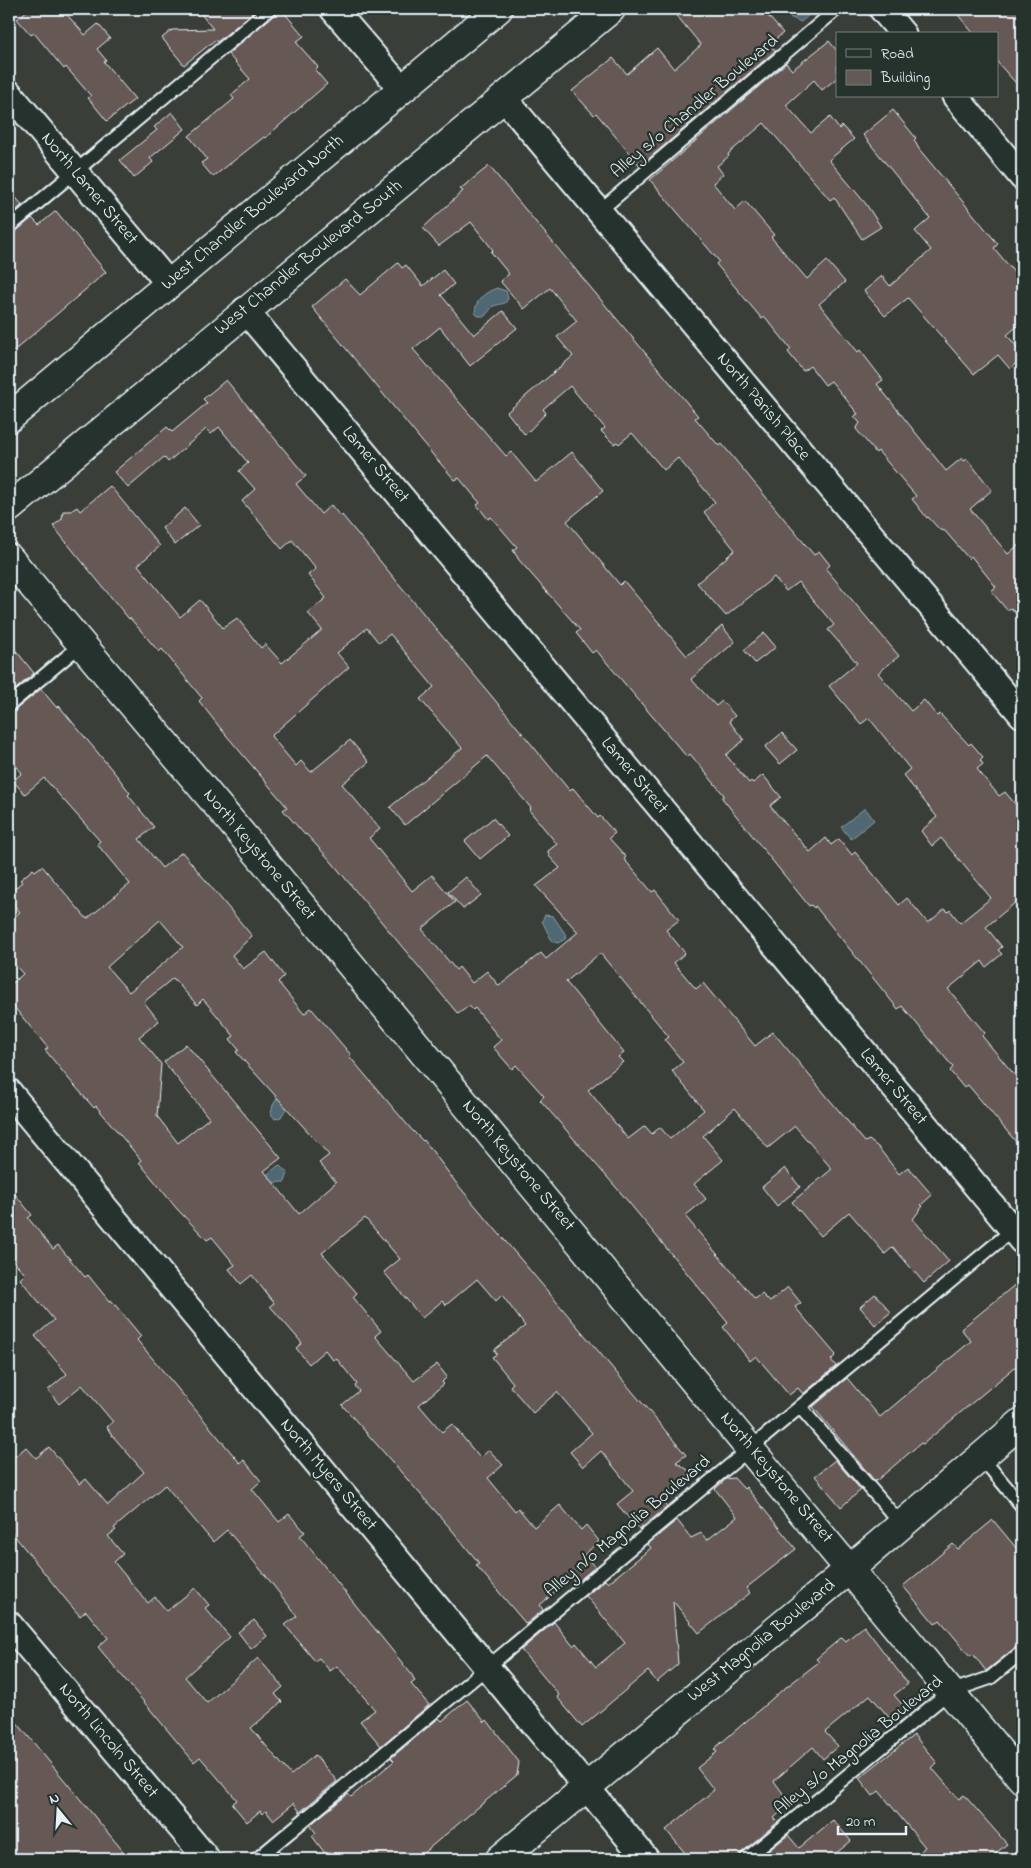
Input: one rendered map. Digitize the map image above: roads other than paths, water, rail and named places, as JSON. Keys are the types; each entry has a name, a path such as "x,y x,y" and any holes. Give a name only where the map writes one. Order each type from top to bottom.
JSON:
{"main road":[{"name":"West Chandler Boulevard North","path":"9,418 401,88 498,9"},
{"name":"West Chandler Boulevard South","path":"9,508 611,9"},
{"name":"North Keystone Street","path":"9,558 314,919 851,1568 1022,1779"},
{"name":"West Magnolia Boulevard","path":"500,1859 851,1568 1022,1422"}],"street":[{"path":"333,9 401,88"},
{"path":"882,9 901,32"},
{"name":"North Lamer Street","path":"9,93 74,173 169,284"},
{"name":"North Parish Place","path":"504,98 1022,715"},
{"path":"957,98 1022,177"},
{"name":"Lamer Street","path":"246,310 1019,1231"},
{"name":"North Myers Street","path":"9,1092 646,1859"},
{"name":"North Lincoln Street","path":"9,1624 207,1859"}],"lane":[{"path":"9,227 269,9"},
{"name":"Alley s/o Chandler Boulevard","path":"598,212 837,9"},
{"path":"9,705 82,644"},
{"name":"Alley n/o Magnolia Boulevard","path":"256,1859 800,1407 1019,1231"},
{"path":"800,1407 902,1525"},
{"path":"981,1457 1022,1506"},
{"name":"Alley s/o Magnolia Boulevard","path":"746,1859 950,1692 990,1678 1022,1652"}],"water":[{"path":"801,9 816,9 801,22 787,16 790,11 796,12"},
{"path":"497,288 506,291 508,299 505,303 493,306 485,316 478,316 475,313 475,308 479,300 488,292"},
{"path":"865,808 874,820 851,839 841,827"},
{"path":"545,915 553,916 566,935 565,939 558,943 552,941 542,921"},
{"path":"280,1094 287,1107 281,1117 275,1119 271,1114 273,1105"},
{"path":"279,1165 288,1173 285,1182 257,1183"}]}
